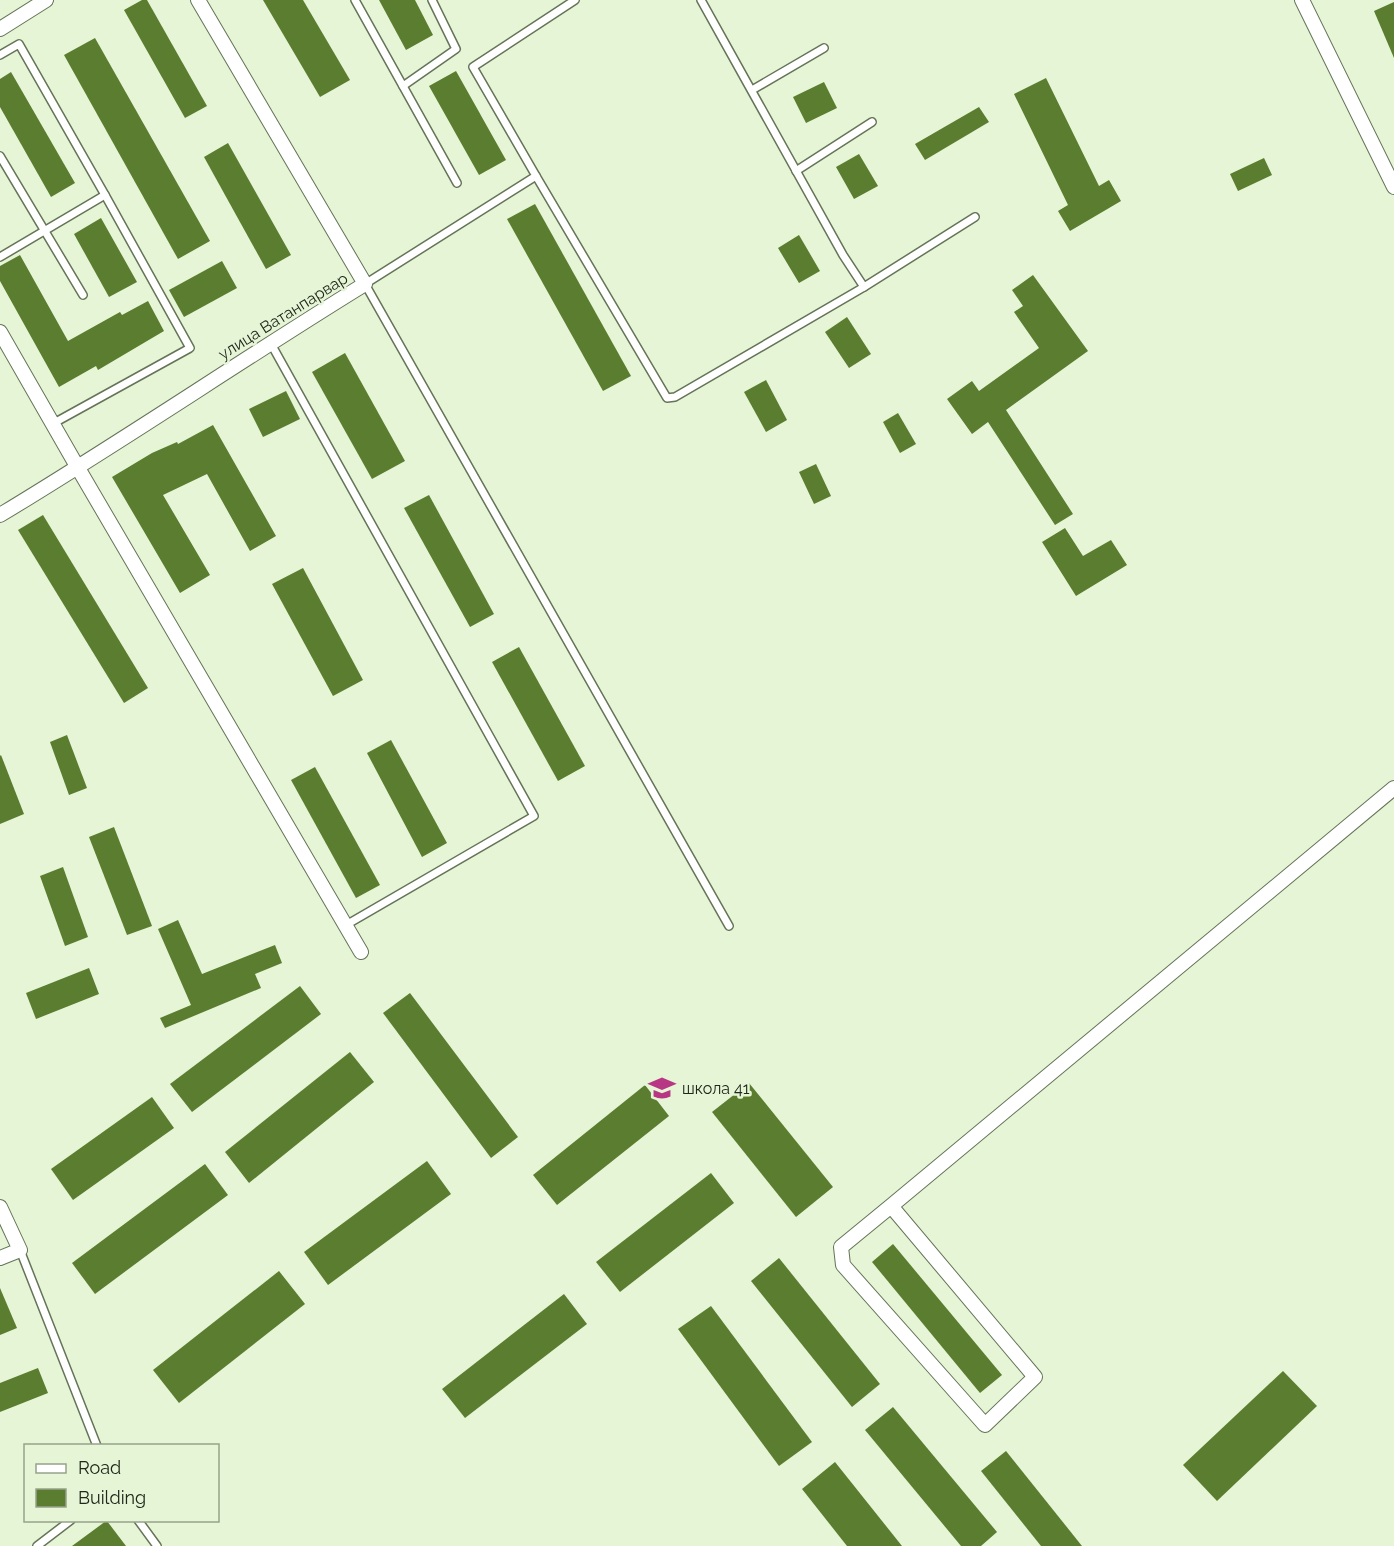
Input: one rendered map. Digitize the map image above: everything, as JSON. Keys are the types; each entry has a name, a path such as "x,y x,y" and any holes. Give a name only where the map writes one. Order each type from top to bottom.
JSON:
{"street":[{"path":"0,29 46,0"},
{"path":"1302,0 1394,187"},
{"name":"улица Ватанпарвар","path":"0,515 78,468 270,342 365,284 203,2"},
{"path":"0,332 4,346 54,423 78,468 361,952"},
{"path":"891,1206 1035,1377 985,1425 843,1265 841,1247 1394,788"},
{"path":"0,1207 20,1250 0,1258"}],"lane":[{"path":"355,0 457,183"},
{"path":"403,86 456,49 432,0"},
{"path":"575,0 473,67 667,398 675,397 864,287 975,217"},
{"path":"701,0 843,255 864,287"},
{"path":"0,55 19,44 190,348 54,423"},
{"path":"752,90 824,48"},
{"path":"796,171 872,122"},
{"path":"0,156 83,295"},
{"path":"536,176 365,284 729,926"},
{"path":"0,257 105,195"},
{"path":"270,342 534,816 346,925"},
{"path":"20,1250 97,1444"},
{"path":"37,1546 70,1522"},
{"path":"139,1522 157,1546"}],"building":[{"path":"142,0 147,0 207,106 185,118 124,10"},
{"path":"263,0 303,0 350,80 320,97"},
{"path":"379,0 415,0 433,35 406,50"},
{"path":"1394,2 1394,58 1374,11"},
{"path":"95,38 210,241 178,259 64,55"},
{"path":"456,71 506,160 479,175 429,86"},
{"path":"11,72 75,183 51,197 0,107 0,79"},
{"path":"1046,78 1099,186 1109,180 1121,201 1070,231 1058,211 1068,205 1014,94"},
{"path":"824,82 837,108 806,123 793,97"},
{"path":"979,107 989,122 925,160 915,144"},
{"path":"228,143 291,255 266,269 204,157"},
{"path":"859,154 878,186 854,199 836,167"},
{"path":"1264,158 1272,175 1238,191 1230,174"},
{"path":"535,204 631,376 603,391 507,219"},
{"path":"101,218 137,282 109,297 74,234"},
{"path":"799,235 820,271 799,283 778,248"},
{"path":"20,255 68,341 120,312 122,315 148,301 164,331 98,370 96,366 59,387 0,281 0,266"},
{"path":"222,261 237,288 184,317 169,290"},
{"path":"1033,275 1088,351 1006,410 1073,514 1055,525 988,422 972,434 947,399 972,381 979,391 1039,348 1014,312 1023,306 1012,290"},
{"path":"847,317 871,354 849,368 825,332"},
{"path":"345,353 405,461 372,479 312,372"},
{"path":"766,380 787,420 766,432 744,392"},
{"path":"286,391 300,419 263,437 249,409"},
{"path":"898,413 916,444 900,453 883,422"},
{"path":"213,425 276,536 250,551 207,474 163,495 210,575 180,593 112,477 152,453 177,442 178,444"},
{"path":"816,464 831,496 814,504 799,472"},
{"path":"429,495 494,614 470,627 404,508"},
{"path":"43,515 148,688 124,703 18,530"},
{"path":"1065,528 1083,556 1111,540 1127,565 1076,596 1042,542"},
{"path":"303,568 363,680 333,696 272,584"},
{"path":"519,647 585,766 558,781 492,662"},
{"path":"67,735 87,788 69,795 50,742"},
{"path":"391,740 447,843 422,857 367,753"},
{"path":"0,756 24,814 0,824"},
{"path":"315,767 380,885 356,898 291,780"},
{"path":"114,827 152,926 127,935 89,837"},
{"path":"63,867 88,937 65,946 40,876"},
{"path":"178,920 202,974 275,945 282,963 255,974 261,988 165,1028 160,1018 191,1005 158,929"},
{"path":"89,968 99,994 36,1019 26,993"},
{"path":"300,986 321,1014 192,1112 170,1084"},
{"path":"410,993 518,1137 491,1158 383,1013"},
{"path":"350,1052 374,1082 249,1183 225,1152"},
{"path":"749,1083 833,1187 796,1217 712,1112"},
{"path":"645,1085 669,1116 557,1205 533,1175"},
{"path":"152,1097 174,1128 73,1200 51,1169"},
{"path":"427,1161 451,1194 328,1285 304,1252"},
{"path":"205,1164 228,1195 95,1294 72,1263"},
{"path":"711,1173 734,1203 620,1292 596,1262"},
{"path":"893,1244 1002,1375 980,1393 872,1262"},
{"path":"779,1258 880,1384 852,1407 751,1281"},
{"path":"279,1271 305,1304 179,1403 153,1370"},
{"path":"0,1288 17,1328 0,1335"},
{"path":"564,1294 587,1324 465,1418 442,1389"},
{"path":"711,1306 812,1442 779,1466 678,1329"},
{"path":"38,1368 48,1393 0,1412 0,1383"},
{"path":"1283,1371 1317,1406 1217,1501 1183,1465"},
{"path":"893,1407 997,1532 981,1546 961,1546 865,1430"},
{"path":"1006,1451 1082,1546 1041,1546 981,1471"},
{"path":"835,1462 902,1546 847,1546 802,1489"},
{"path":"108,1522 126,1546 72,1546"}],"place":[{"name":"школа 41","path":"662,1088"}]}
